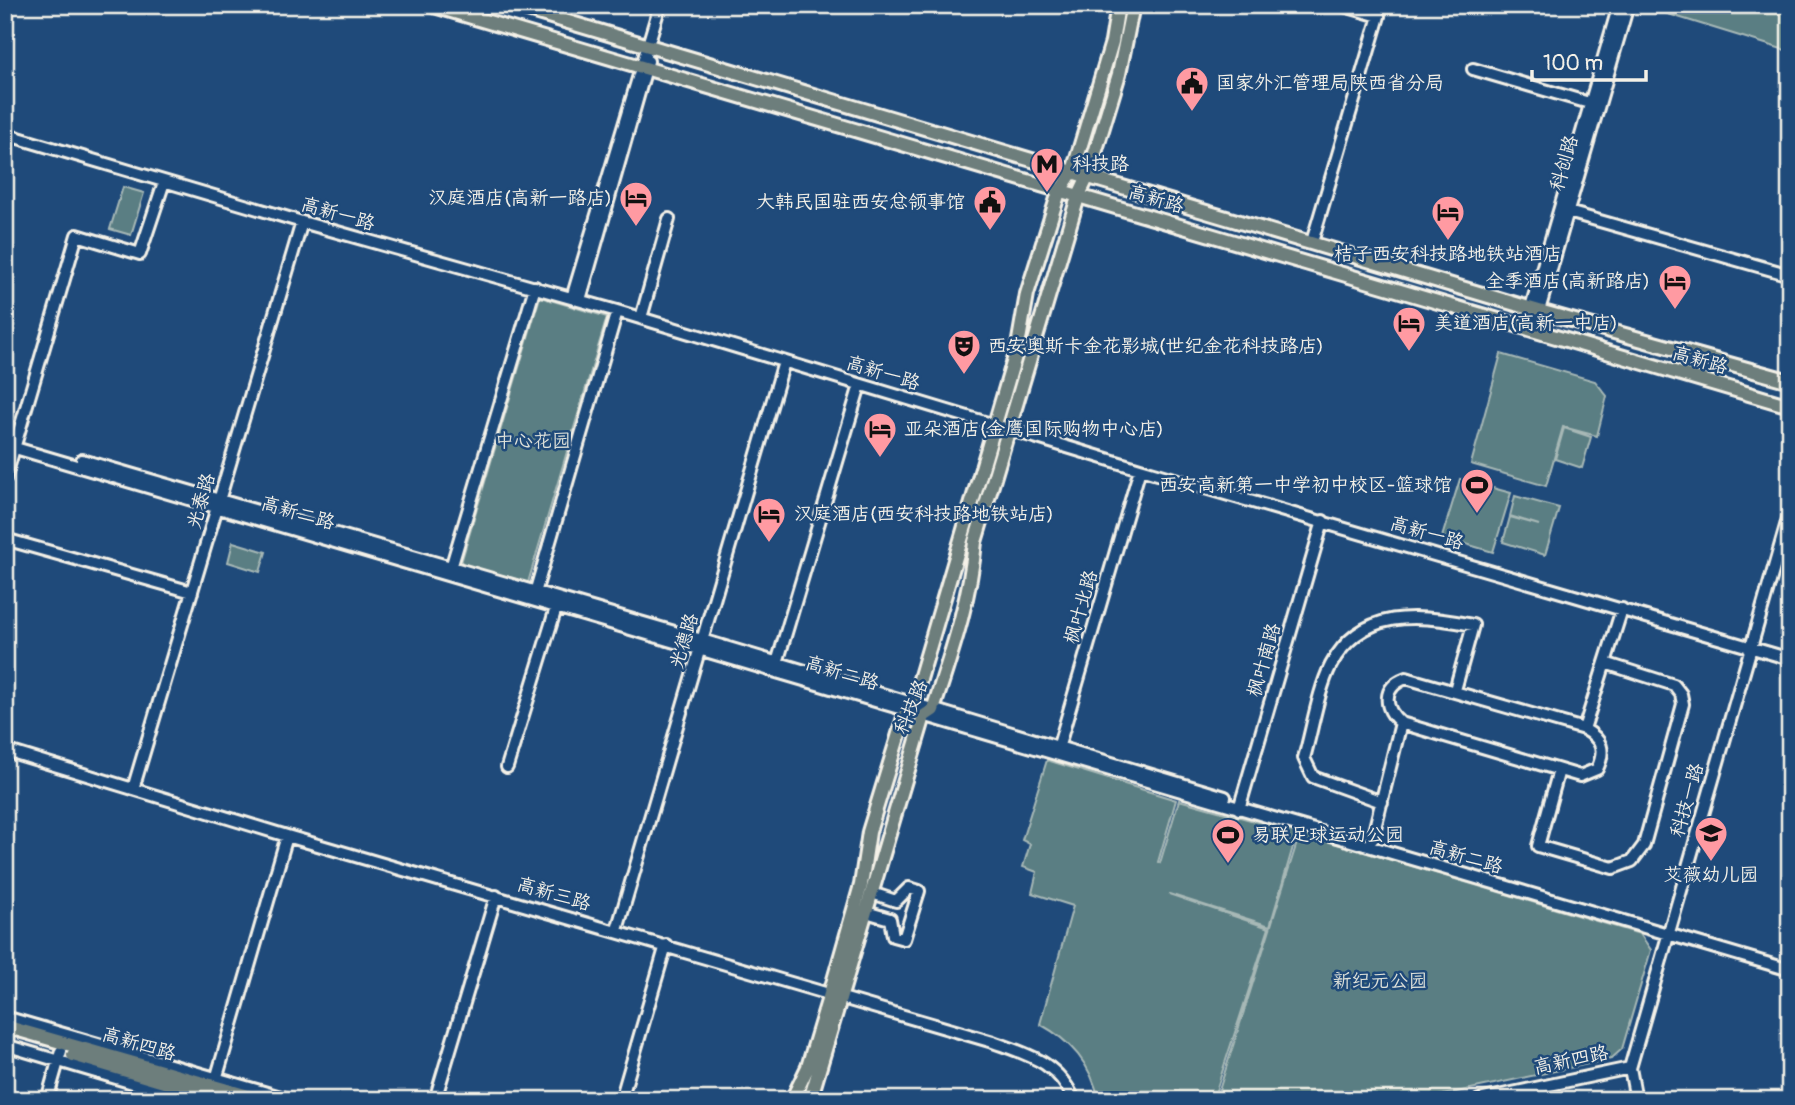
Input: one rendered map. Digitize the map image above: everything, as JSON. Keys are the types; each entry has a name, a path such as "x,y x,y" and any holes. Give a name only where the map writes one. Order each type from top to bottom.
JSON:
{"main road":[{"name":"高新路","path":"431,5 1790,406"},
{"name":"高新路","path":"511,5 1790,382"},
{"name":"科技路","path":"792,1100 808,1068 866,912 971,583 975,542 1002,427 1027,294 1059,192 1073,171 1112,42 1118,5"},
{"name":"科技路","path":"810,1100 861,885 869,832 1078,197 1088,176 1124,56 1133,5"},
{"name":"高新四路","path":"5,1026 219,1093"},
{"name":"高新四路","path":"5,1035 60,1056 219,1093 262,1100"}],"street":[{"path":"576,299 660,5"},
{"path":"1312,242 1379,16 1341,5"},
{"name":"科创路","path":"1535,309 1568,212 1619,5"},
{"name":"科创路","path":"1529,330 1595,105 1628,5"},
{"path":"1473,69 1595,105"},
{"name":"高新一路","path":"5,135 641,318 1140,469 1790,659"},
{"path":"5,479 10,443 77,235 140,254 164,182"},
{"path":"1568,212 1790,275"},
{"path":"641,318 669,219"},
{"name":"光泰路","path":"133,789 302,222"},
{"path":"451,568 535,287"},
{"path":"535,593 617,311"},
{"name":"光德路","path":"617,930 784,362"},
{"path":"777,663 860,385"},
{"name":"高新二路","path":"10,443 556,608 777,663 909,707"},
{"name":"枫叶北路","path":"1057,751 1140,469"},
{"name":"高新二路","path":"218,504 451,568 1240,805 1668,930 1790,962"},
{"name":"科技一路","path":"1636,1100 1630,1068 1790,512"},
{"name":"枫叶南路","path":"1240,805 1324,521"},
{"path":"5,539 192,592"},
{"path":"507,767 556,608"},
{"path":"1584,729 1622,609"},
{"path":"1382,802 1313,777 1307,769 1304,758 1330,666 1346,644 1373,624 1408,615 1473,625 1455,690"},
{"path":"1559,770 1538,846 1613,868 1632,861 1644,845 1683,704 1681,694 1674,685 1605,663"},
{"path":"1413,678 1455,690 1596,735 1602,745 1597,769 1580,776 1401,723 1391,715 1387,704 1388,690 1396,681 1413,678"},
{"path":"1371,840 1401,723"},
{"name":"高新三路","path":"5,750 287,836 617,930 993,1042 1038,1059 1066,1081 1074,1100"},
{"name":"高新二路","path":"1240,805 1371,840 1790,970"},
{"path":"219,1093 287,836"},
{"path":"866,912 890,919 893,936 904,939 919,891 909,888 896,901 872,893"},
{"path":"435,1100 496,897"},
{"path":"621,1100 666,945"},
{"path":"5,1017 219,1093 291,1100"},
{"path":"5,1045 60,1056 190,1100"},
{"path":"47,1100 60,1056"},
{"name":"高新四路","path":"1479,1100 1630,1068"}],"green space":[{"path":"1639,5 1790,5 1790,35 1785,50"},
{"path":"123,187 144,193 131,235 110,229"},
{"name":"中心花园","path":"540,297 607,317 527,586 460,566"},
{"path":"1501,354 1595,381 1607,396 1597,436 1563,427 1546,486 1471,464"},
{"path":"1564,428 1591,437 1582,468 1555,459"},
{"name":"西安高新第一中学初中校区-篮球馆","path":"1460,479 1511,493 1493,552 1442,537"},
{"path":"1515,496 1559,508 1545,555 1503,542 1510,517 1539,525 1510,516"},
{"path":"233,542 266,552 260,572 228,562"},
{"path":"1047,760 1176,800 1158,862 1160,863 1179,800 1297,833 1270,926 1169,894 1269,928 1213,1100 1099,1100 1091,1075 1078,1055 1061,1038 1040,1024 1073,906 1032,893 1037,872 1023,867 1030,844 1022,840"},
{"name":"新纪元公园","path":"1300,833 1640,934 1651,950 1622,1049 1611,1059 1419,1100 1216,1100"}],"place":[{"name":"国家外汇管理局陕西省分局","path":"1192,113"},
{"name":"科技路","path":"1047,194"},
{"name":"汉庭酒店(高新一路店)","path":"636,228"},
{"name":"大韩民国驻西安总领事馆","path":"990,232"},
{"name":"桔子西安科技路地铁站酒店","path":"1448,242"},
{"name":"全季酒店(高新路店)","path":"1675,311"},
{"name":"美道酒店(高新一中店)","path":"1409,353"},
{"name":"西安奥斯卡金花影城(世纪金花科技路店)","path":"964,376"},
{"name":"亚朵酒店(金鹰国际购物中心店)","path":"880,459"},
{"name":"西安高新第一中学初中校区-篮球馆","path":"1477,515"},
{"name":"汉庭酒店(西安科技路地铁站店)","path":"769,544"},
{"name":"艾薇幼儿园","path":"1711,863"},
{"name":"易联足球运动公园","path":"1228,865"}]}
